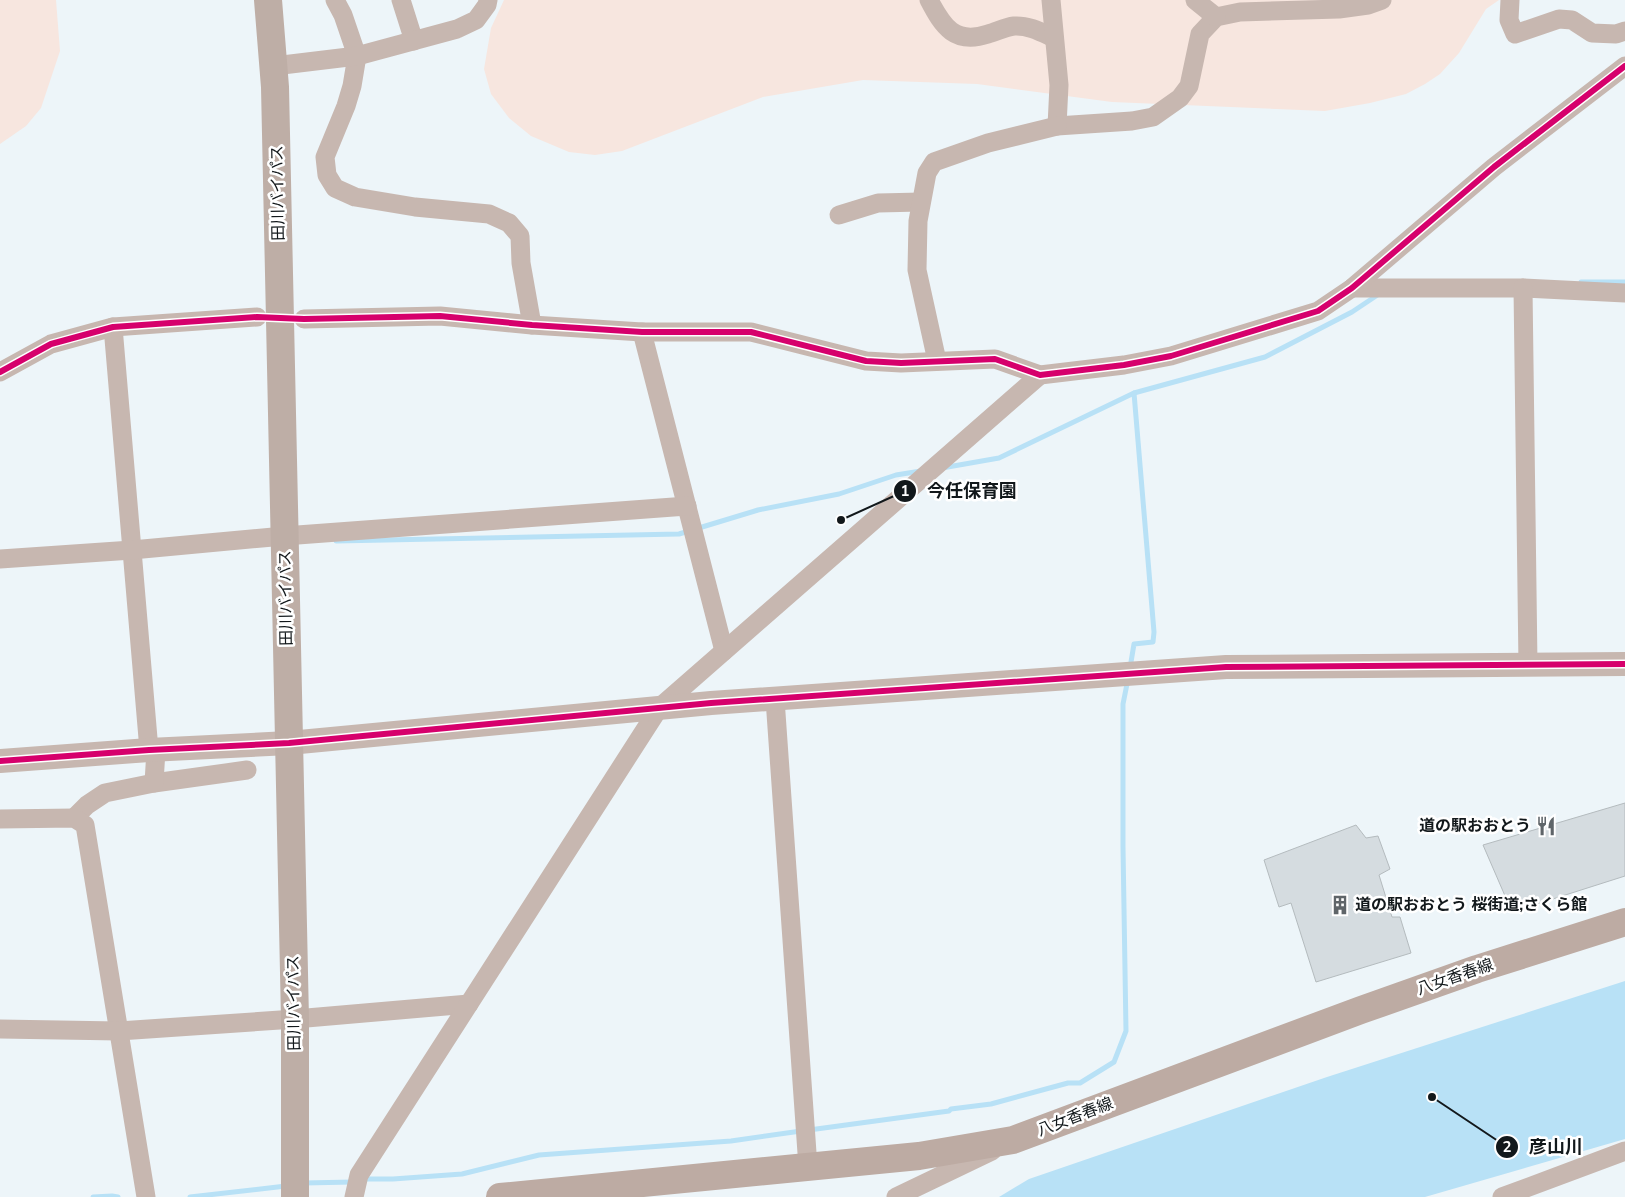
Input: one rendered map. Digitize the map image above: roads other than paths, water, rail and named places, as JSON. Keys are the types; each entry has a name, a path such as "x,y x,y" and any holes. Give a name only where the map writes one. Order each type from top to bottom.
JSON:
{"highway":[{"name":"田川バイパス","path":"268,0 276,97 294,1019 295,1197"}],"main road":[{"name":"八女香春線","path":"500,1197 919,1156 1014,1140 1361,1010 1477,969 1625,922"}],"street":[{"path":"336,0 357,56 352,86 346,106 325,157 327,174 335,188 355,197 435,210 489,214 509,223 520,236 521,263 532,325"},
{"path":"401,0 414,41"},
{"path":"274,66 357,56 457,29 476,20 487,5 488,0"},
{"path":"929,0 944,25 956,34 969,38 1013,26 1029,27 1054,38"},
{"path":"1051,0 1059,85 1057,126"},
{"path":"1195,0 1216,17"},
{"path":"937,362 917,270 918,222 921,202 927,172 934,162 988,143 1057,126 1132,121 1153,117 1180,98 1189,86 1200,34 1216,17 1240,12 1339,9 1368,5 1382,0"},
{"path":"1510,0 1509,20 1515,34 1558,19 1572,20 1592,33 1616,34 1625,31"},
{"path":"304,319 440,316 532,325 642,332 751,332 866,361 901,363 995,359 1040,375 1124,365 1172,356 1318,311 1352,288 1494,166 1625,66"},
{"path":"839,214 878,203 921,202"},
{"path":"1352,288 1524,288 1625,293"},
{"path":"1524,288 1528,665"},
{"path":"0,372 51,344 113,328 256,317"},
{"path":"113,328 132,550 153,750 154,783"},
{"path":"642,332 724,651"},
{"path":"354,1197 359,1175 660,708 1040,375"},
{"path":"0,559 687,506"},
{"path":"0,761 288,743 660,708 1226,667 1625,664"},
{"path":"775,699 808,1167"},
{"path":"74,818 87,805 106,793 154,783 247,770"},
{"path":"0,819 74,818 85,825 146,1197"},
{"path":"0,1029 119,1031 469,1004"},
{"path":"896,1197 1014,1140"},
{"path":"1502,1197 1625,1151"}],"water":[{"path":"1625,981 1625,1139 1425,1197 999,1197 1029,1179 1327,1077"}],"waterway":[{"path":"1581,282 1625,282"},
{"path":"942,468 999,458 1134,393 1265,357 1352,312 1379,294"},
{"path":"1130,668 1134,644 1153,642 1154,632 1134,393"},
{"path":"336,541 679,534 758,510 839,494 896,475 921,471"},
{"path":"809,1130 991,1104 1068,1083 1080,1083 1114,1062 1126,1031 1123,704 1128,679"},
{"path":"363,1179 393,1179 462,1174 539,1155 731,1141 801,1131"},
{"path":"304,1183 353,1182"},
{"path":"190,1197 286,1186"},
{"path":"93,1197 118,1197"}],"place":[{"name":"今任保育園","path":"841,520"},
{"name":"道の駅おおとう","path":"1546,826"},
{"name":"道の駅おおとう 桜街道;さくら館","path":"1340,905"},
{"name":"彦山川","path":"1432,1097"}]}
